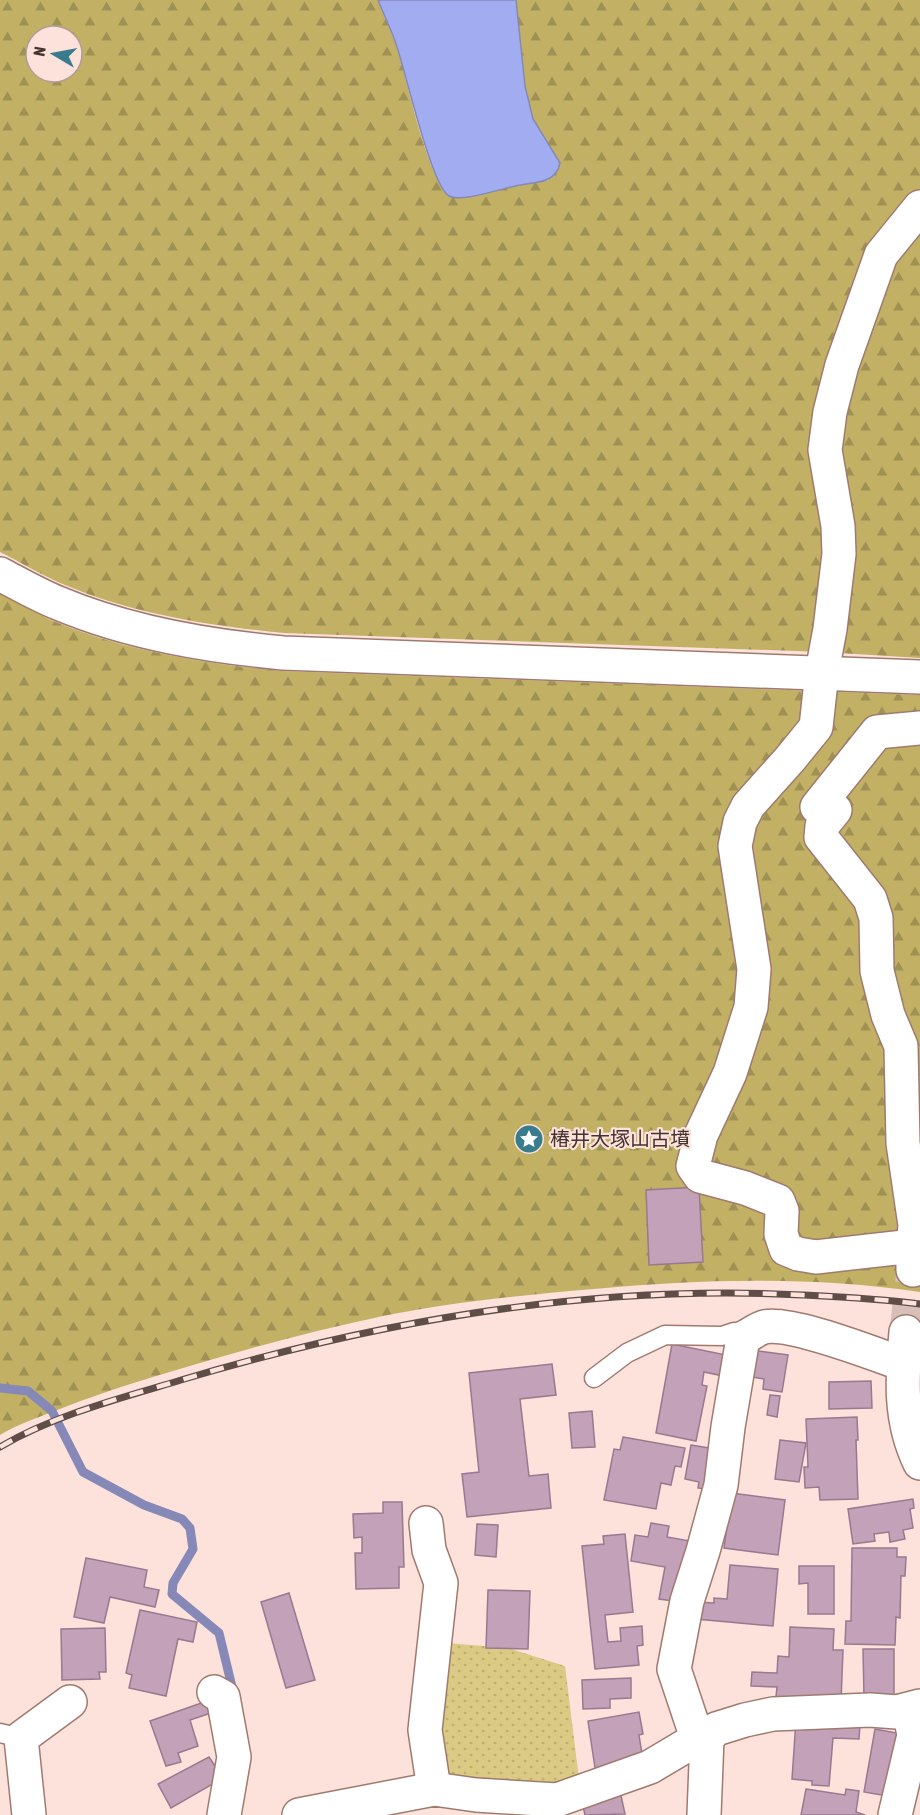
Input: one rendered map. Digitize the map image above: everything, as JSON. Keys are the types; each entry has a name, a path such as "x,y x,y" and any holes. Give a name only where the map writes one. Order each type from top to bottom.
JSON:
{"street":[{"path":"920,207 881,255 842,365 830,412 825,450 838,526 839,554 816,727 748,806 740,822 735,846 754,969 751,1007 730,1073 701,1135 693,1166 700,1176 746,1188 778,1201 782,1210 781,1234 786,1248 798,1254 816,1257 913,1258 915,1225 903,1143 901,1046 888,1015 878,971 876,918 870,899 821,837 822,826 835,810 817,807 877,732 920,728"},
{"path":"0,574 58,603 104,620 152,633 242,649 283,653 920,677"},
{"path":"708,1738 695,1732 674,1670 687,1601 721,1485 743,1338 763,1328 780,1327 840,1342 903,1364"},
{"path":"906,1332 902,1401 914,1451 920,1463"},
{"path":"426,1523 429,1550 441,1583 425,1730 434,1789"},
{"path":"214,1692 223,1697 234,1757 224,1815"},
{"path":"29,1815 10,1735 70,1702"},
{"path":"299,1815 434,1789 476,1795 557,1800 650,1767 692,1742 708,1738 716,1729 745,1720 773,1714 870,1710 897,1712 915,1708 914,1735 895,1815"},
{"path":"704,1815 708,1738"}],"lane":[{"path":"594,1378 627,1353 665,1335 722,1336 734,1332 748,1336"}],"shaded area":[{"path":"447,1643 508,1648 565,1666 579,1779 523,1793 437,1776"}],"green space":[{"path":"0,0 378,0 397,48 425,149 441,185 450,197 549,180 540,133 533,119 525,86 516,0 920,0 920,658 823,652 284,633 200,622 145,611 91,595 57,581 0,552"},
{"path":"0,594 49,619 104,639 193,660 253,668 282,671 920,695 920,1292 839,1283 717,1281 568,1291 435,1307 330,1328 199,1363 82,1401 25,1422 0,1435"}],"water":[{"path":"378,0 516,0 525,86 533,119 560,163 558,170 550,178 539,182 463,198 449,196 442,188 427,151 397,47"}],"building":[{"path":"699,1187 703,1262 649,1265 646,1190"},
{"path":"672,1344 731,1356 728,1377 704,1372 702,1385 707,1386 696,1441 656,1433"},
{"path":"751,1350 788,1355 782,1392 763,1389 764,1379 746,1376"},
{"path":"552,1364 556,1395 520,1399 529,1476 548,1474 551,1508 467,1517 462,1474 479,1472 469,1373"},
{"path":"871,1381 872,1408 829,1409 829,1382"},
{"path":"770,1395 780,1396 777,1417 767,1415"},
{"path":"592,1411 595,1447 572,1448 569,1413"},
{"path":"857,1417 858,1499 820,1500 819,1487 805,1488 804,1467 808,1467 806,1419"},
{"path":"623,1437 685,1448 681,1467 675,1466 671,1485 661,1483 656,1509 604,1500 614,1449 620,1450"},
{"path":"780,1440 806,1443 799,1482 775,1479"},
{"path":"691,1445 716,1449 710,1490 698,1488 699,1482 685,1479"},
{"path":"731,1493 785,1500 778,1555 724,1548"},
{"path":"913,1499 914,1508 910,1509 913,1528 903,1530 905,1539 890,1542 889,1532 874,1534 875,1541 853,1544 848,1509"},
{"path":"383,1502 402,1502 404,1567 399,1567 399,1588 356,1589 355,1553 362,1553 362,1537 354,1538 353,1514 383,1513"},
{"path":"651,1523 669,1526 667,1537 690,1541 683,1577 677,1576 673,1601 659,1599 665,1567 631,1561 635,1535 648,1537"},
{"path":"477,1524 498,1525 496,1557 475,1555"},
{"path":"625,1534 633,1612 605,1615 608,1642 621,1641 620,1628 642,1626 643,1645 637,1646 639,1665 595,1669 582,1546 604,1544 603,1536"},
{"path":"852,1548 897,1548 897,1557 906,1557 905,1576 901,1576 900,1618 896,1617 895,1645 845,1644 846,1621 851,1621"},
{"path":"86,1558 147,1570 144,1587 159,1590 155,1607 110,1597 104,1623 74,1617"},
{"path":"730,1565 778,1569 773,1626 696,1619 698,1602 714,1603 714,1598 727,1599"},
{"path":"799,1566 834,1566 834,1614 808,1614 808,1583 799,1584"},
{"path":"488,1590 530,1591 528,1649 486,1648"},
{"path":"289,1593 315,1680 286,1688 261,1602"},
{"path":"140,1610 197,1622 193,1642 178,1639 166,1696 129,1688 132,1675 126,1673"},
{"path":"790,1627 834,1629 833,1650 843,1650 841,1701 776,1697 777,1687 751,1686 752,1672 777,1673 778,1656 789,1657"},
{"path":"105,1628 106,1672 99,1672 100,1679 62,1680 61,1629"},
{"path":"863,1649 894,1649 894,1698 864,1698"},
{"path":"631,1678 631,1698 610,1699 610,1708 583,1709 582,1680"},
{"path":"210,1700 214,1712 190,1720 198,1746 178,1753 181,1762 166,1766 150,1721"},
{"path":"639,1712 643,1734 639,1735 643,1760 595,1768 588,1721"},
{"path":"796,1720 860,1725 859,1739 833,1738 829,1786 812,1785 812,1781 792,1779"},
{"path":"875,1729 897,1733 887,1796 864,1792"},
{"path":"209,1757 223,1778 171,1808 158,1784"},
{"path":"806,1789 845,1795 846,1789 859,1791 856,1812 865,1815 801,1815"},
{"path":"620,1791 625,1814 585,1815 581,1798"}],"waterway":[{"path":"0,1388 28,1391 52,1411 83,1472 144,1505 182,1519 190,1528 193,1549 173,1583 172,1594 219,1633 234,1695"}],"tunnel":[{"path":"906,1332 913,1270"}],"railway":[{"path":"0,1447 65,1416 181,1380 333,1340 488,1311 567,1301 645,1295 724,1293 876,1299 920,1304"}],"place":[{"name":"椿井大塚山古墳","path":"529,1139"}]}
